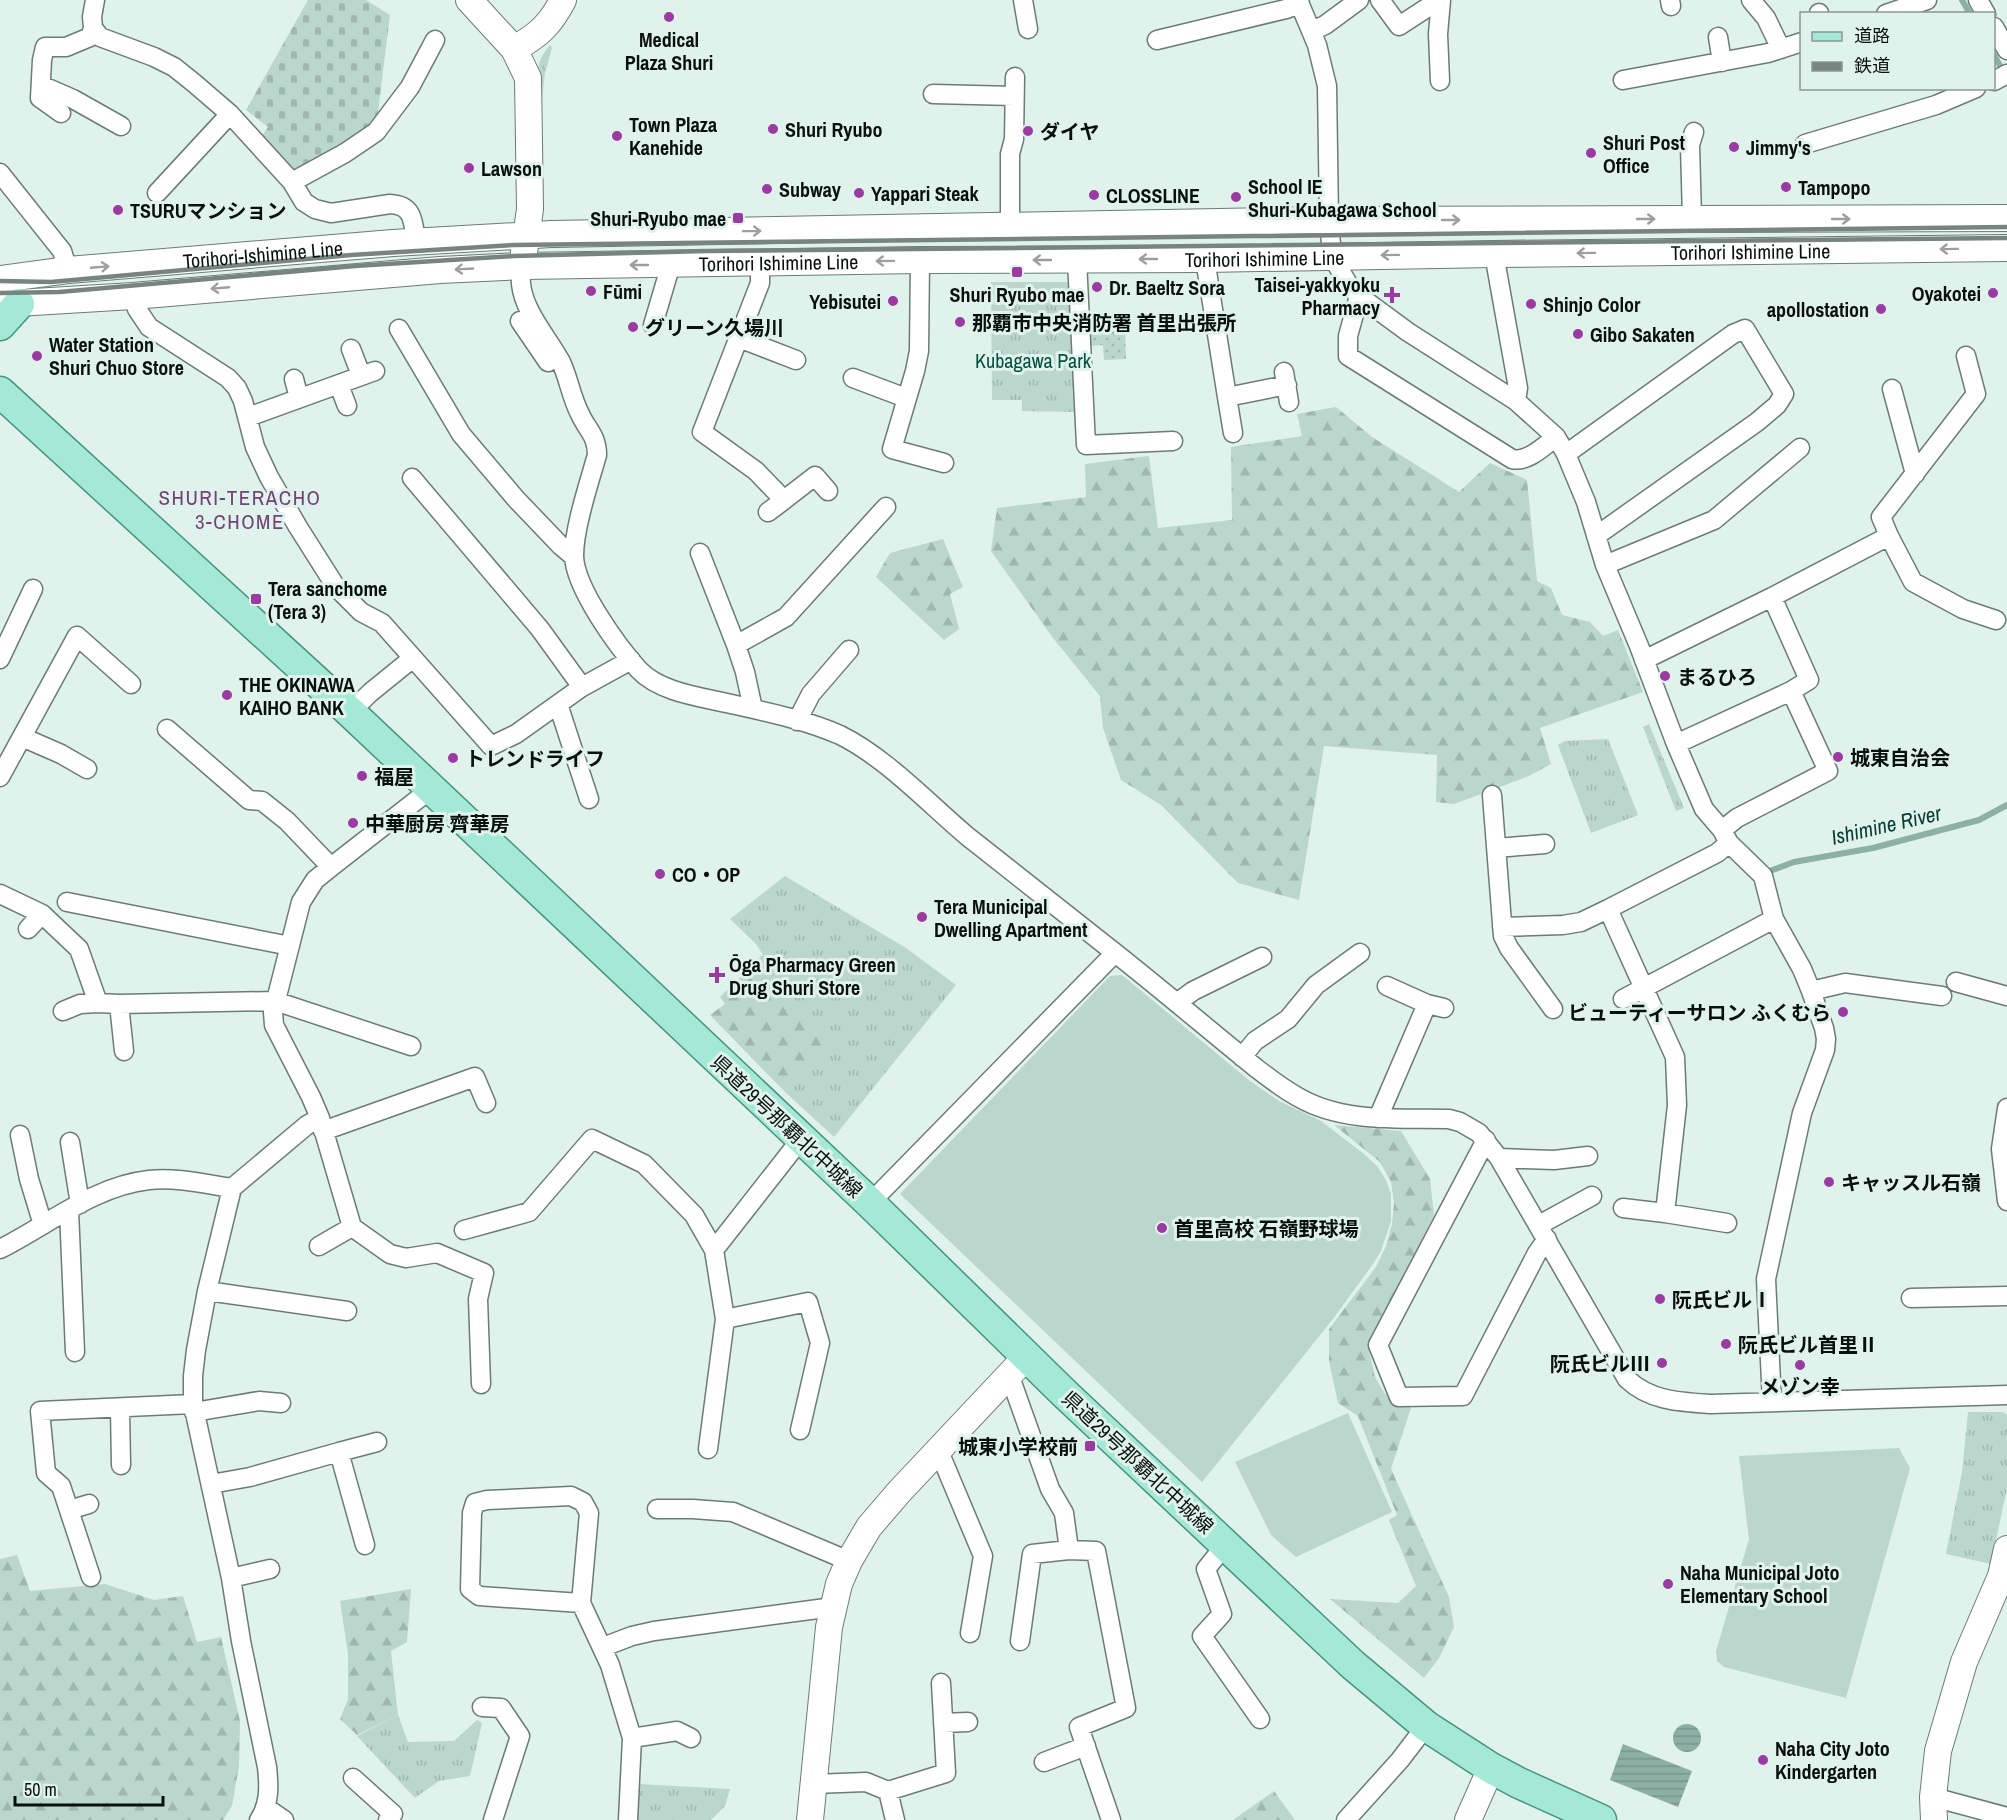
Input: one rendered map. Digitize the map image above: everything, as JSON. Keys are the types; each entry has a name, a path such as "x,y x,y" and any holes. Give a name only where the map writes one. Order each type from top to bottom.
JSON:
{"main road":[{"name":"県道29号那覇北中城線","path":"0,392 351,712 870,1203 1018,1365 1226,1544 1353,1665 1426,1726 1491,1768 1601,1820"}],"street":[{"path":"61,114 40,98 45,47 66,47 90,37 95,0"},
{"path":"469,0 514,50 526,72 529,84 530,202 520,282 526,301 561,363 581,417 597,445 597,455 576,539 574,557 578,573 584,590 602,620 641,672 653,682 690,694 797,721 841,736 867,752 1242,1057 1298,1098 1335,1111 1378,1118 1449,1119 1470,1126 1486,1140 1499,1158 1543,1232 1620,1379 1644,1393 1665,1399 1711,1404 2007,1395"},
{"path":"514,50 534,38 546,27 563,0"},
{"path":"1023,0 1029,29"},
{"path":"1312,31 1325,25 1359,0"},
{"path":"1380,0 1400,26 1440,0"},
{"path":"1440,0 1438,34 1440,81"},
{"path":"1751,0 1766,18 1781,49"},
{"path":"1892,12 1927,0"},
{"path":"1157,40 1286,9 1299,2 1312,31 1327,86 1329,220 1332,256 1348,284 1359,296 1408,332 1516,402 1556,437 1566,454 1586,502 1605,565 1704,809 1725,837 1763,876 1774,919 1802,969 1826,1039 1825,1050 1802,1113 1766,1279 1772,1402"},
{"path":"93,28 100,37 154,57 174,67 194,82 230,114 292,182 304,202 315,209 331,213 400,204 412,214 416,241"},
{"path":"1995,29 2007,50"},
{"path":"1718,37 1722,62"},
{"path":"292,182 345,153 376,132 410,87 435,40"},
{"path":"1623,80 1722,62 1800,43"},
{"path":"1010,226 1010,154 1014,139 1015,77"},
{"path":"42,85 73,99 121,126"},
{"path":"1804,144 1837,126 1936,105 1971,90"},
{"path":"933,94 1014,96"},
{"path":"157,193 230,114"},
{"path":"1692,219 1690,145 1694,132"},
{"path":"0,173 62,251 68,270"},
{"name":"Torihori Ishimine Line","path":"526,235 1329,220 2007,219"},
{"path":"958,227 958,260"},
{"name":"Torihori-Ishimine Line","path":"0,279 68,270 416,241 526,235"},
{"name":"Torihori Ishimine Line","path":"523,266 2007,248"},
{"path":"1494,254 1518,388 1516,402"},
{"path":"1205,259 1233,434"},
{"path":"920,260 920,351 892,449 944,463"},
{"path":"1077,260 1086,445 1173,441"},
{"path":"760,262 760,283 702,432 756,471 784,500"},
{"path":"653,325 671,264"},
{"name":"Torihori-Ishimine Line","path":"6,311 133,296 440,270 523,266"},
{"path":"133,296 137,309 149,327 228,378 237,388 248,417 255,447 298,527 336,587 361,612 382,623 491,746 516,734 582,687 631,660"},
{"path":"1359,296 1348,336 1348,356 1512,459 1518,461 1526,458 1556,437"},
{"path":"520,321 574,401"},
{"path":"399,328 461,434 516,499 574,557"},
{"path":"1566,454 1733,334 1745,329 1784,394 1777,405 1757,422 1596,537"},
{"path":"738,338 796,360"},
{"path":"248,417 368,373 351,349"},
{"path":"1966,356 1976,394"},
{"path":"853,378 906,398"},
{"path":"1988,378 1881,517 1913,582 1963,609 1996,620"},
{"path":"294,379 299,398"},
{"path":"339,385 347,406"},
{"path":"1227,397 1287,386"},
{"path":"1892,389 1915,474"},
{"path":"1605,565 1714,520 1800,448"},
{"path":"768,512 815,476 828,491"},
{"path":"412,478 533,621 582,687"},
{"path":"736,645 786,617 886,507"},
{"path":"1644,660 1889,536"},
{"path":"700,553 736,645 753,709"},
{"path":"0,659 33,589"},
{"path":"1676,744 1791,691 1809,680 1772,597"},
{"path":"0,777 78,636 130,684"},
{"path":"797,721 811,694 849,650"},
{"path":"351,712 371,692 413,658"},
{"path":"1502,927 1563,925 1581,922 1717,853 1737,818 1828,771 1791,691"},
{"path":"558,704 589,799"},
{"path":"167,729 249,800 262,801 287,821 331,867"},
{"path":"22,737 61,754 87,769"},
{"path":"431,789 315,880 301,902 275,1001 274,1025 311,1097 345,1211 352,1227 390,1254 406,1258 437,1253 484,1273 478,1299 481,1384"},
{"path":"1492,795 1503,936 1509,948 1554,1009"},
{"path":"1497,848 1545,844"},
{"path":"0,894 42,914 79,949 98,1003"},
{"path":"68,902 290,946"},
{"path":"1608,909 1675,1057 1677,1105 1665,1213"},
{"path":"28,929 42,914"},
{"path":"1623,999 1774,919"},
{"path":"870,1203 1115,953"},
{"path":"1242,1057 1255,1041 1288,1018 1316,985 1360,953"},
{"path":"1177,1003 1193,991 1262,957"},
{"path":"1956,982 2007,996"},
{"path":"1811,991 1845,983 1942,996"},
{"path":"1378,1118 1435,1006 1387,986"},
{"path":"63,1011 81,1004 98,1003 275,1001 411,1046"},
{"path":"118,1004 124,1052"},
{"path":"285,1820 262,1814 269,1783 265,1750 241,1641 212,1484 194,1408 193,1377 196,1350 207,1291 232,1188 307,1125 321,1125 475,1077 486,1103"},
{"path":"2007,1108 2001,1149 2007,1201"},
{"path":"20,1136 29,1179 43,1225"},
{"path":"464,1230 529,1212 592,1139 644,1164 694,1215 714,1250 725,1319 708,1449"},
{"path":"714,1250 801,1139"},
{"path":"1486,1140 1378,1345 1399,1397 1463,1396 1537,1254 1543,1232 1592,1196"},
{"path":"70,1142 74,1207 75,1352"},
{"path":"1499,1158 1554,1160 1588,1156"},
{"path":"0,1249 104,1192 162,1179 232,1188"},
{"path":"1623,1208 1727,1223"},
{"path":"319,1246 352,1227"},
{"path":"207,1291 347,1311"},
{"path":"1911,1298 2007,1296"},
{"path":"725,1319 808,1302 820,1342 800,1430"},
{"path":"810,1820 824,1660 833,1607 849,1560 876,1519 938,1449 1018,1365"},
{"path":"1018,1365 1050,1489 1064,1513 1069,1550"},
{"path":"92,1577 61,1486 46,1473 32,1412 120,1408 194,1408 259,1401 281,1403"},
{"path":"120,1408 121,1466"},
{"path":"212,1484 250,1477 377,1442"},
{"path":"938,1449 983,1556 970,1633"},
{"path":"339,1452 365,1545"},
{"path":"581,1603 479,1596 470,1588 472,1513 475,1503 487,1500 571,1496 583,1502 589,1513 581,1603 603,1647 632,1738 628,1820"},
{"path":"69,1510 89,1504"},
{"path":"657,1509 733,1512 849,1560"},
{"path":"1226,1544 1206,1569 1222,1614 1202,1636 1260,1719"},
{"path":"2007,1549 2001,1576 1964,1662 1938,1751 1933,1808 2007,1817"},
{"path":"1020,1641 1032,1554 1069,1550 1096,1551 1126,1708 1079,1727 1111,1820"},
{"path":"231,1578 270,1569"},
{"path":"603,1647 632,1636 654,1631 833,1607"},
{"path":"814,1784 866,1782 888,1791 946,1773 941,1683"},
{"path":"482,1707 501,1708 520,1736 492,1820"},
{"path":"943,1723 968,1722"},
{"path":"1346,1820 1400,1760 1426,1726"},
{"path":"632,1738 677,1731 691,1738"},
{"path":"1044,1762 1086,1746"},
{"path":"1468,1820 1491,1768"},
{"path":"353,1778 393,1814 388,1820"},
{"path":"888,1791 895,1820"}],"green space":[{"path":"308,0 366,0 390,15 378,112 370,128 291,177 259,140 268,127 246,110"},
{"path":"550,45 552,48 545,73 542,98 538,70 541,58"},
{"name":"Kubagawa Park","path":"991,282 1070,282 1077,412 1022,411 1022,400 992,400"},
{"path":"1125,324 1126,359 1104,360 1103,345 1090,346 1089,325"},
{"path":"1336,407 1372,437 1459,492 1490,463 1527,480 1537,581 1551,588 1562,615 1590,622 1603,636 1618,630 1643,692 1540,728 1551,764 1527,777 1454,804 1436,802 1437,755 1324,746 1299,900 1238,883 1161,805 1121,780 1103,728 1100,696 1053,638 991,551 997,508 1086,497 1085,464 1149,456 1158,528 1232,520 1231,447 1302,436 1297,414"},
{"path":"943,539 963,587 950,594 959,629 944,640 876,577 890,553"},
{"path":"1649,724 1684,808 1676,811 1643,727"},
{"path":"1608,739 1638,815 1591,833 1558,745 1565,741"},
{"path":"785,876 906,948 956,985 834,1137 785,1092 836,1040 808,1023 756,944 730,919"},
{"path":"763,954 808,1023 837,1040 785,1092 710,1015 725,1004 720,997"},
{"name":"首里高校 石嶺野球場","path":"1122,975 1250,1081 1279,1101 1321,1121 1364,1154 1377,1166 1391,1194 1391,1221 1381,1251 1373,1264 1333,1319 1202,1482 900,1194 1110,976"},
{"path":"1334,1125 1401,1131 1430,1179 1434,1215 1376,1331 1369,1351 1375,1377 1385,1394 1411,1408 1391,1469 1449,1597 1454,1627 1439,1658 1424,1678 1330,1599 1398,1603 1416,1586 1389,1520 1397,1515 1358,1416 1338,1403 1329,1361 1329,1329 1376,1267 1386,1246 1392,1224 1394,1203 1391,1182 1380,1162"},
{"path":"1968,1412 2003,1412 2007,1415 2007,1488 1991,1564 1946,1554 1962,1472"},
{"path":"1348,1413 1392,1512 1296,1557 1271,1535 1235,1462"},
{"path":"1899,1448 1910,1468 1846,1698 1724,1667 1717,1661 1716,1651 1749,1539 1739,1456"},
{"path":"17,1555 30,1591 105,1584 154,1600 183,1596 197,1642 221,1637 240,1721 239,1766 232,1806 223,1820 0,1820 0,1559"},
{"path":"411,1589 407,1642 391,1651 398,1715 357,1735 340,1719 348,1699 348,1654 340,1601"},
{"path":"398,1715 408,1742 454,1741 477,1720 482,1723 470,1776 439,1781 415,1798 357,1736"},
{"path":"638,1784 730,1789 725,1806 711,1820 636,1820"},
{"path":"1274,1791 1295,1820 1233,1820"}],"shaded area":[{"path":"1687,1724 1697,1728 1701,1738 1697,1748 1687,1752 1677,1748 1673,1738 1677,1728"},
{"path":"1623,1744 1692,1771 1678,1807 1610,1780"}],"waterway":[{"name":"Ishimine River","path":"1962,0 1969,12"},
{"name":"Ishimine River","path":"1995,57 2004,73"},
{"name":"Ishimine River","path":"1770,871 1794,862 1873,848 1979,820 2007,805"}],"railway":[{"path":"0,281 51,282 351,255 513,245 2007,227"},
{"path":"0,293 59,292 355,266 514,256 706,251 2007,238"}],"place":[{"name":"Medical Plaza Shuri","path":"669,17"},
{"name":"Shuri Ryubo","path":"773,129"},
{"name":"ダイヤ","path":"1028,131"},
{"name":"Town Plaza Kanehide","path":"617,136"},
{"name":"Jimmy's","path":"1734,147"},
{"name":"Shuri Post Office","path":"1591,153"},
{"name":"Lawson","path":"469,168"},
{"name":"Tampopo","path":"1786,187"},
{"name":"Subway","path":"767,189"},
{"name":"Yappari Steak","path":"859,193"},
{"name":"CLOSSLINE","path":"1094,195"},
{"name":"School IE Shuri-Kubagawa School","path":"1236,197"},
{"name":"TSURUマンション","path":"118,210"},
{"name":"Shuri-Ryubo mae","path":"738,218"},
{"name":"Shuri Ryubo mae","path":"1017,272"},
{"name":"Dr. Baeltz Sora","path":"1097,287"},
{"name":"Fūmi","path":"591,291"},
{"name":"Oyakotei","path":"1993,293"},
{"name":"Taisei-yakkyoku Pharmacy","path":"1392,295"},
{"name":"Yebisutei","path":"893,301"},
{"name":"Shinjo Color","path":"1531,304"},
{"name":"apollostation","path":"1881,309"},
{"name":"那覇市中央消防署 首里出張所","path":"960,322"},
{"name":"グリーン久場川","path":"633,327"},
{"name":"Gibo Sakaten","path":"1578,334"},
{"name":"Water Station Shuri Chuo Store","path":"37,356"},
{"name":"Tera sanchome (Tera 3)","path":"256,599"},
{"name":"まるひろ","path":"1665,676"},
{"name":"THE OKINAWA KAIHO BANK","path":"227,695"},
{"name":"城東自治会","path":"1838,757"},
{"name":"トレンドライフ","path":"453,758"},
{"name":"福屋","path":"362,776"},
{"name":"中華厨房 齊華房","path":"353,823"},
{"name":"CO・OP","path":"660,874"},
{"name":"Tera Municipal Dwelling Apartment","path":"922,917"},
{"name":"Ōga Pharmacy Green Drug Shuri Store","path":"717,975"},
{"name":"ビューティーサロン ふくむら","path":"1843,1012"},
{"name":"キャッスル石嶺","path":"1829,1182"},
{"name":"首里高校 石嶺野球場","path":"1162,1228"},
{"name":"阮氏ビルⅠ","path":"1660,1299"},
{"name":"阮氏ビル首里Ⅱ","path":"1726,1344"},
{"name":"阮氏ビルⅢ","path":"1662,1363"},
{"name":"メゾン幸","path":"1800,1365"},
{"name":"城東小学校前","path":"1090,1446"},
{"name":"Naha Municipal Joto Elementary School","path":"1668,1584"},
{"name":"Naha City Joto Kindergarten","path":"1763,1760"}],"district":[{"name":"SHURI-TERACHO 3-CHOME","path":"240,509"}]}
